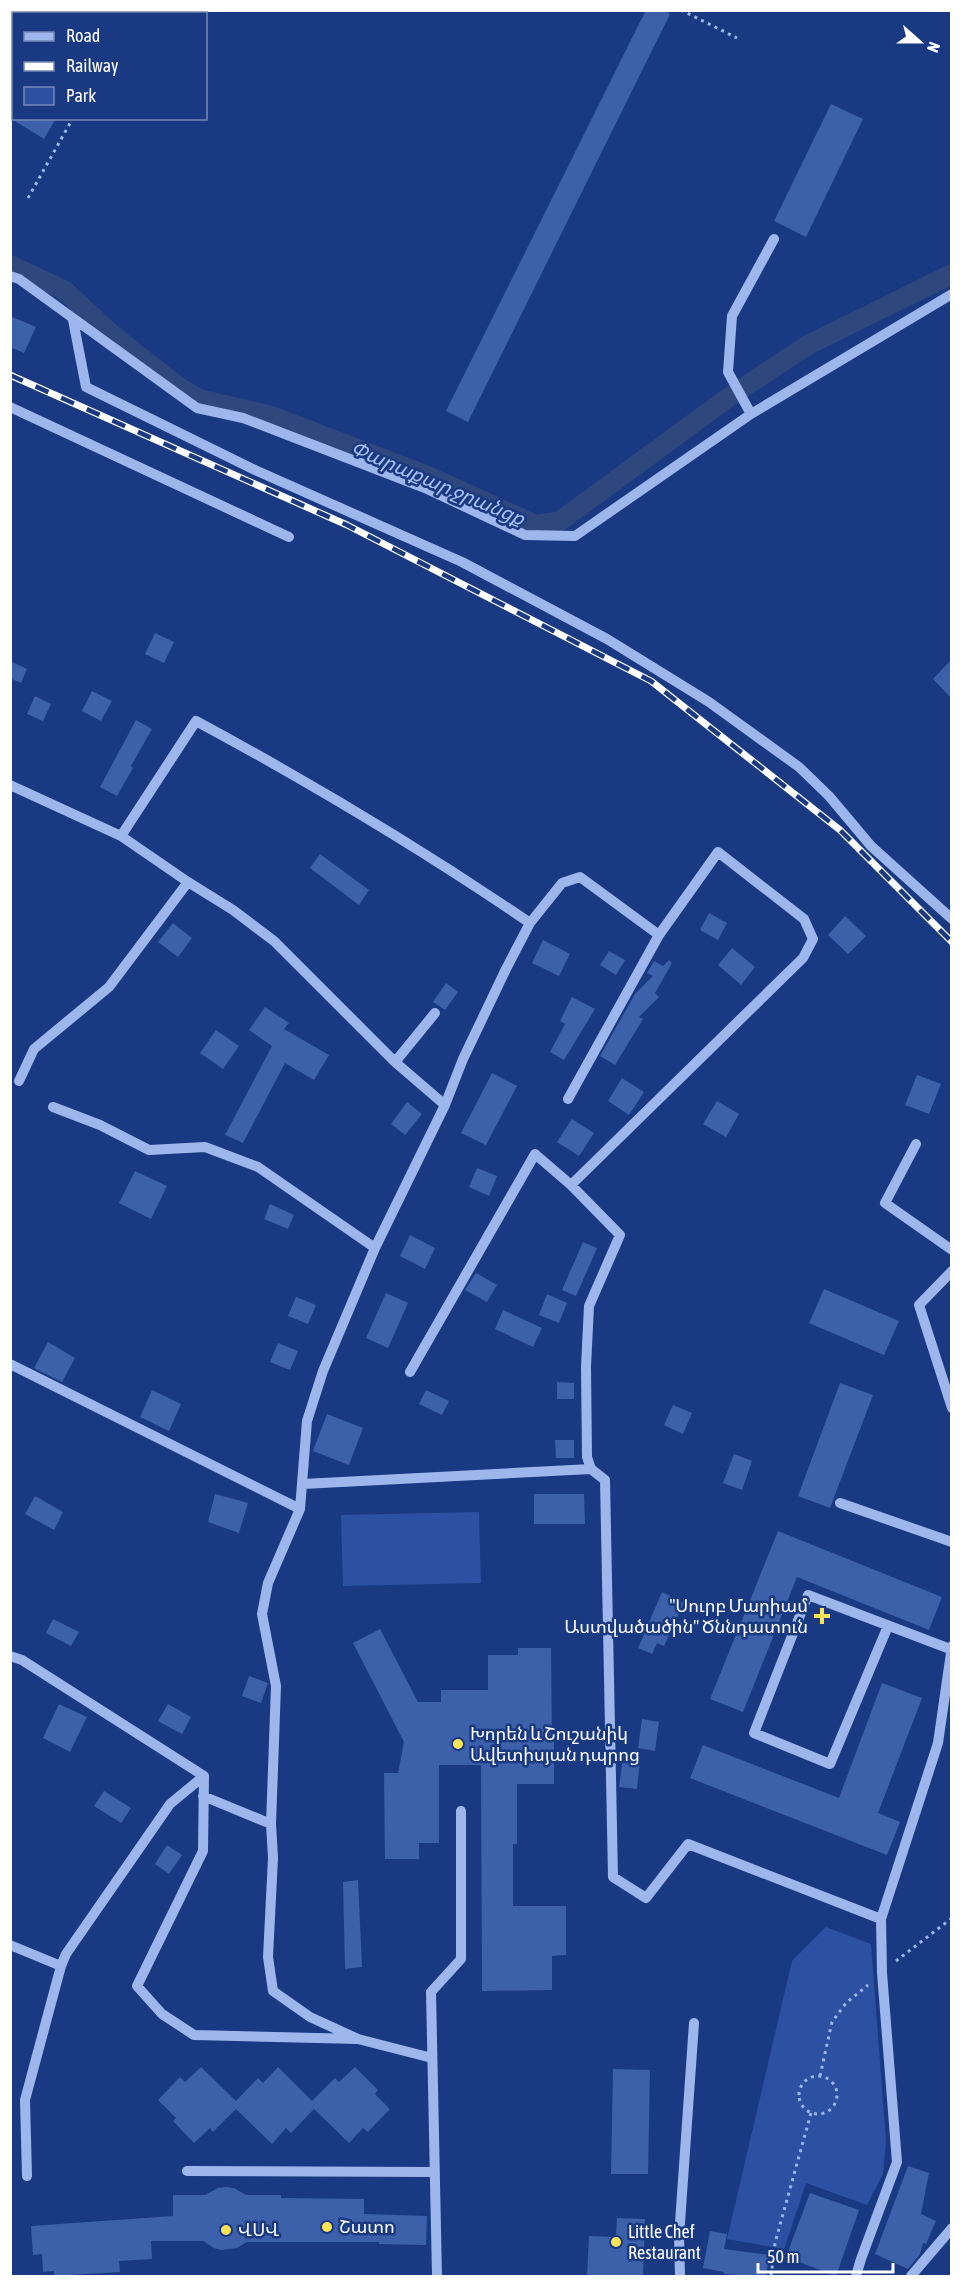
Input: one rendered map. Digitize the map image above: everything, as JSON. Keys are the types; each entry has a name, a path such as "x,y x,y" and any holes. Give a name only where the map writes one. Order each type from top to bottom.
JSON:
{"lane":[{"path":"751,414 728,372 732,316 774,239"},
{"path":"10,276 19,279 197,408 254,422 425,488 525,535 575,536 751,414 951,294"},
{"path":"73,320 86,387 255,470 462,562 607,639 710,702 799,767 829,796 871,846 951,919"},
{"path":"10,407 289,537"},
{"path":"122,836 196,721 248,749 462,877 530,923"},
{"path":"10,785 122,836 188,882 233,909 274,941 395,1062 445,1105"},
{"path":"568,1099 659,935 718,852 804,919 813,939 803,958 571,1185"},
{"path":"432,2058 358,2039 310,2017 273,1991 268,1957 273,1858 271,1824 276,1686 262,1614 268,1583 300,1509 307,1421 323,1371 375,1248 445,1105 463,1059 530,923 562,883 580,877 659,935"},
{"path":"19,1082 34,1049 109,987 188,882"},
{"path":"395,1062 435,1013"},
{"path":"53,1107 100,1125 149,1150 205,1147 258,1167 375,1248"},
{"path":"916,1144 885,1203 951,1250"},
{"path":"410,1372 535,1154 571,1185 620,1235 590,1306 586,1367 587,1457 591,1469 605,1480 613,1877 646,1898 688,1844 881,1919"},
{"path":"951,1271 919,1305 951,1407"},
{"path":"10,1364 300,1509"},
{"path":"303,1484 591,1469"},
{"path":"840,1503 951,1542"},
{"path":"856,2277 897,2162 882,1973 881,1919 938,1743 951,1648 808,1595 754,1733 830,1764 888,1626"},
{"path":"10,1656 22,1660 204,1776"},
{"path":"204,1776 202,1851 137,1986 162,2014 194,2035 358,2039"},
{"path":"27,2176 25,2100 66,1954 170,1804 204,1776"},
{"path":"203,1796 271,1824"},
{"path":"437,2277 431,1992 461,1959 461,1811"},
{"path":"10,1945 61,1966"},
{"path":"680,2277 679,2237 694,2023"},
{"path":"187,2171 434,2172"},
{"path":"911,2277 951,2228"}],"path":[{"path":"681,10 737,38"},
{"path":"28,198 72,120"},
{"path":"820,2076 832,2022 846,2003 951,1918"},
{"path":"820,2076 835,2086 837,2099 830,2110 817,2115 805,2110 799,2100 800,2088 808,2078 820,2076"},
{"path":"771,2277 775,2243 811,2113"}],"green space":[{"path":"479,1512 481,1583 343,1586 341,1515"},
{"path":"826,1927 871,1944 886,2141 883,2174 867,2205 806,2183 784,2249 727,2239 792,1961"}],"building":[{"path":"646,10 663,10 670,14 468,422 446,411"},
{"path":"831,104 863,119 806,237 774,221"},
{"path":"13,120 55,120 44,139"},
{"path":"10,316 36,327 24,353 10,347"},
{"path":"155,633 174,642 164,663 145,654"},
{"path":"951,660 951,698 933,679"},
{"path":"10,661 27,669 21,683 10,678"},
{"path":"92,691 112,701 101,721 82,711"},
{"path":"35,696 51,704 43,721 27,714"},
{"path":"136,720 152,729 117,796 100,787"},
{"path":"320,854 369,890 359,905 310,868"},
{"path":"709,913 727,923 718,940 700,930"},
{"path":"845,916 866,936 848,954 828,935"},
{"path":"173,923 192,938 178,957 158,942"},
{"path":"543,940 570,954 559,976 532,963"},
{"path":"732,948 755,967 741,985 718,965"},
{"path":"609,951 625,960 616,975 600,965"},
{"path":"669,960 672,963 655,993 659,997 639,1017 643,1019 615,1065 600,1056 635,994 653,976 647,973 654,961 663,966"},
{"path":"446,983 458,992 445,1010 433,1002"},
{"path":"572,997 595,1009 564,1060 550,1052 565,1024 560,1021"},
{"path":"265,1007 289,1023 284,1029 329,1055 314,1080 285,1063 243,1143 225,1135 272,1046 249,1030"},
{"path":"216,1030 239,1046 223,1069 200,1053"},
{"path":"492,1073 517,1086 486,1145 461,1133"},
{"path":"917,1075 941,1084 929,1114 905,1105"},
{"path":"622,1078 644,1092 629,1115 608,1101"},
{"path":"717,1101 739,1114 726,1137 703,1124"},
{"path":"407,1102 422,1114 405,1135 391,1124"},
{"path":"572,1119 594,1133 579,1156 557,1142"},
{"path":"477,1168 497,1176 489,1196 469,1187"},
{"path":"135,1171 167,1186 151,1219 119,1203"},
{"path":"270,1204 294,1215 288,1229 264,1219"},
{"path":"410,1235 435,1248 425,1269 400,1256"},
{"path":"583,1242 597,1248 576,1296 562,1290"},
{"path":"476,1273 497,1285 487,1302 465,1290"},
{"path":"824,1289 899,1321 884,1355 809,1323"},
{"path":"386,1293 408,1303 388,1348 366,1338"},
{"path":"547,1294 567,1303 559,1323 539,1315"},
{"path":"296,1297 316,1305 308,1324 288,1316"},
{"path":"503,1310 542,1328 533,1347 495,1329"},
{"path":"48,1342 75,1358 62,1382 34,1368"},
{"path":"278,1343 298,1351 290,1370 270,1362"},
{"path":"557,1382 574,1383 574,1399 557,1399"},
{"path":"840,1383 873,1395 830,1508 798,1496"},
{"path":"152,1390 181,1404 169,1431 140,1417"},
{"path":"426,1390 449,1401 442,1415 419,1404"},
{"path":"673,1405 692,1413 683,1434 664,1425"},
{"path":"327,1414 363,1428 349,1465 313,1451"},
{"path":"555,1440 574,1440 574,1458 556,1458"},
{"path":"734,1454 752,1461 742,1490 723,1483"},
{"path":"215,1494 248,1503 239,1533 208,1522"},
{"path":"534,1494 584,1494 585,1524 534,1524"},
{"path":"35,1496 63,1512 54,1530 25,1514"},
{"path":"778,1531 942,1597 929,1630 797,1577 743,1712 710,1699"},
{"path":"662,1592 684,1603 664,1646 657,1643 652,1654 638,1648"},
{"path":"53,1619 79,1632 71,1646 46,1633"},
{"path":"380,1629 418,1702 441,1702 441,1690 488,1690 488,1655 518,1655 518,1648 551,1648 554,1784 517,1784 517,1844 513,1844 513,1906 566,1906 566,1955 552,1956 552,1990 482,1991 481,1765 439,1765 439,1843 419,1843 419,1859 385,1859 384,1773 398,1773 404,1742 353,1643"},
{"path":"249,1676 268,1683 261,1703 242,1696"},
{"path":"882,1683 922,1698 878,1813 900,1822 887,1855 690,1778 703,1745 839,1798"},
{"path":"59,1704 87,1717 70,1752 43,1738"},
{"path":"168,1704 191,1717 182,1734 158,1721"},
{"path":"642,1719 659,1722 655,1751 638,1748"},
{"path":"623,1758 640,1760 637,1789 619,1787"},
{"path":"104,1791 131,1808 121,1823 94,1806"},
{"path":"167,1845 182,1855 169,1874 155,1864"},
{"path":"358,1880 362,1967 345,1969 343,1882"},
{"path":"201,2067 236,2101 258,2078 263,2083 278,2067 312,2101 335,2078 339,2082 355,2067 378,2090 375,2094 390,2109 368,2132 363,2128 349,2143 314,2109 291,2133 286,2128 272,2144 236,2109 213,2132 210,2128 194,2143 173,2121 176,2118 158,2100 180,2077 185,2082"},
{"path":"613,2069 650,2070 648,2174 611,2174"},
{"path":"908,2166 929,2173 921,2214 936,2221 926,2244 923,2243 920,2254 908,2269 875,2254"},
{"path":"218,2188 234,2188 246,2195 281,2195 281,2198 364,2199 364,2214 427,2216 426,2245 379,2244 379,2242 247,2242 237,2248 221,2250 203,2241 151,2241 152,2259 119,2261 120,2272 54,2276 54,2271 43,2272 42,2254 33,2255 31,2226 173,2216 173,2195 205,2195"},
{"path":"810,2193 859,2210 836,2276 786,2257"},
{"path":"617,2218 645,2219 643,2277 587,2277 589,2236 616,2237"},
{"path":"710,2231 727,2234 724,2249 769,2255 766,2277 724,2274 724,2272 703,2268"}],"waterway":[{"name":"Փարաքար ջրանցք","path":"10,265 64,290 116,338 180,388 199,399 272,416 428,476 536,525 560,521 729,397 808,345 952,274"}],"railway":[{"path":"10,375 347,525 651,681 840,830 952,942"}],"place":[{"name":"\"Սուրբ Մարիամ Աստվածածին\" Ծննդատուն","path":"822,1616"},
{"name":"Խորեն և Շուշանիկ Ավետիսյան դպրոց","path":"458,1744"},
{"name":"Շատո","path":"327,2227"},
{"name":"ՎՍՎ","path":"226,2230"},
{"name":"Little Chef Restaurant","path":"616,2242"}]}
